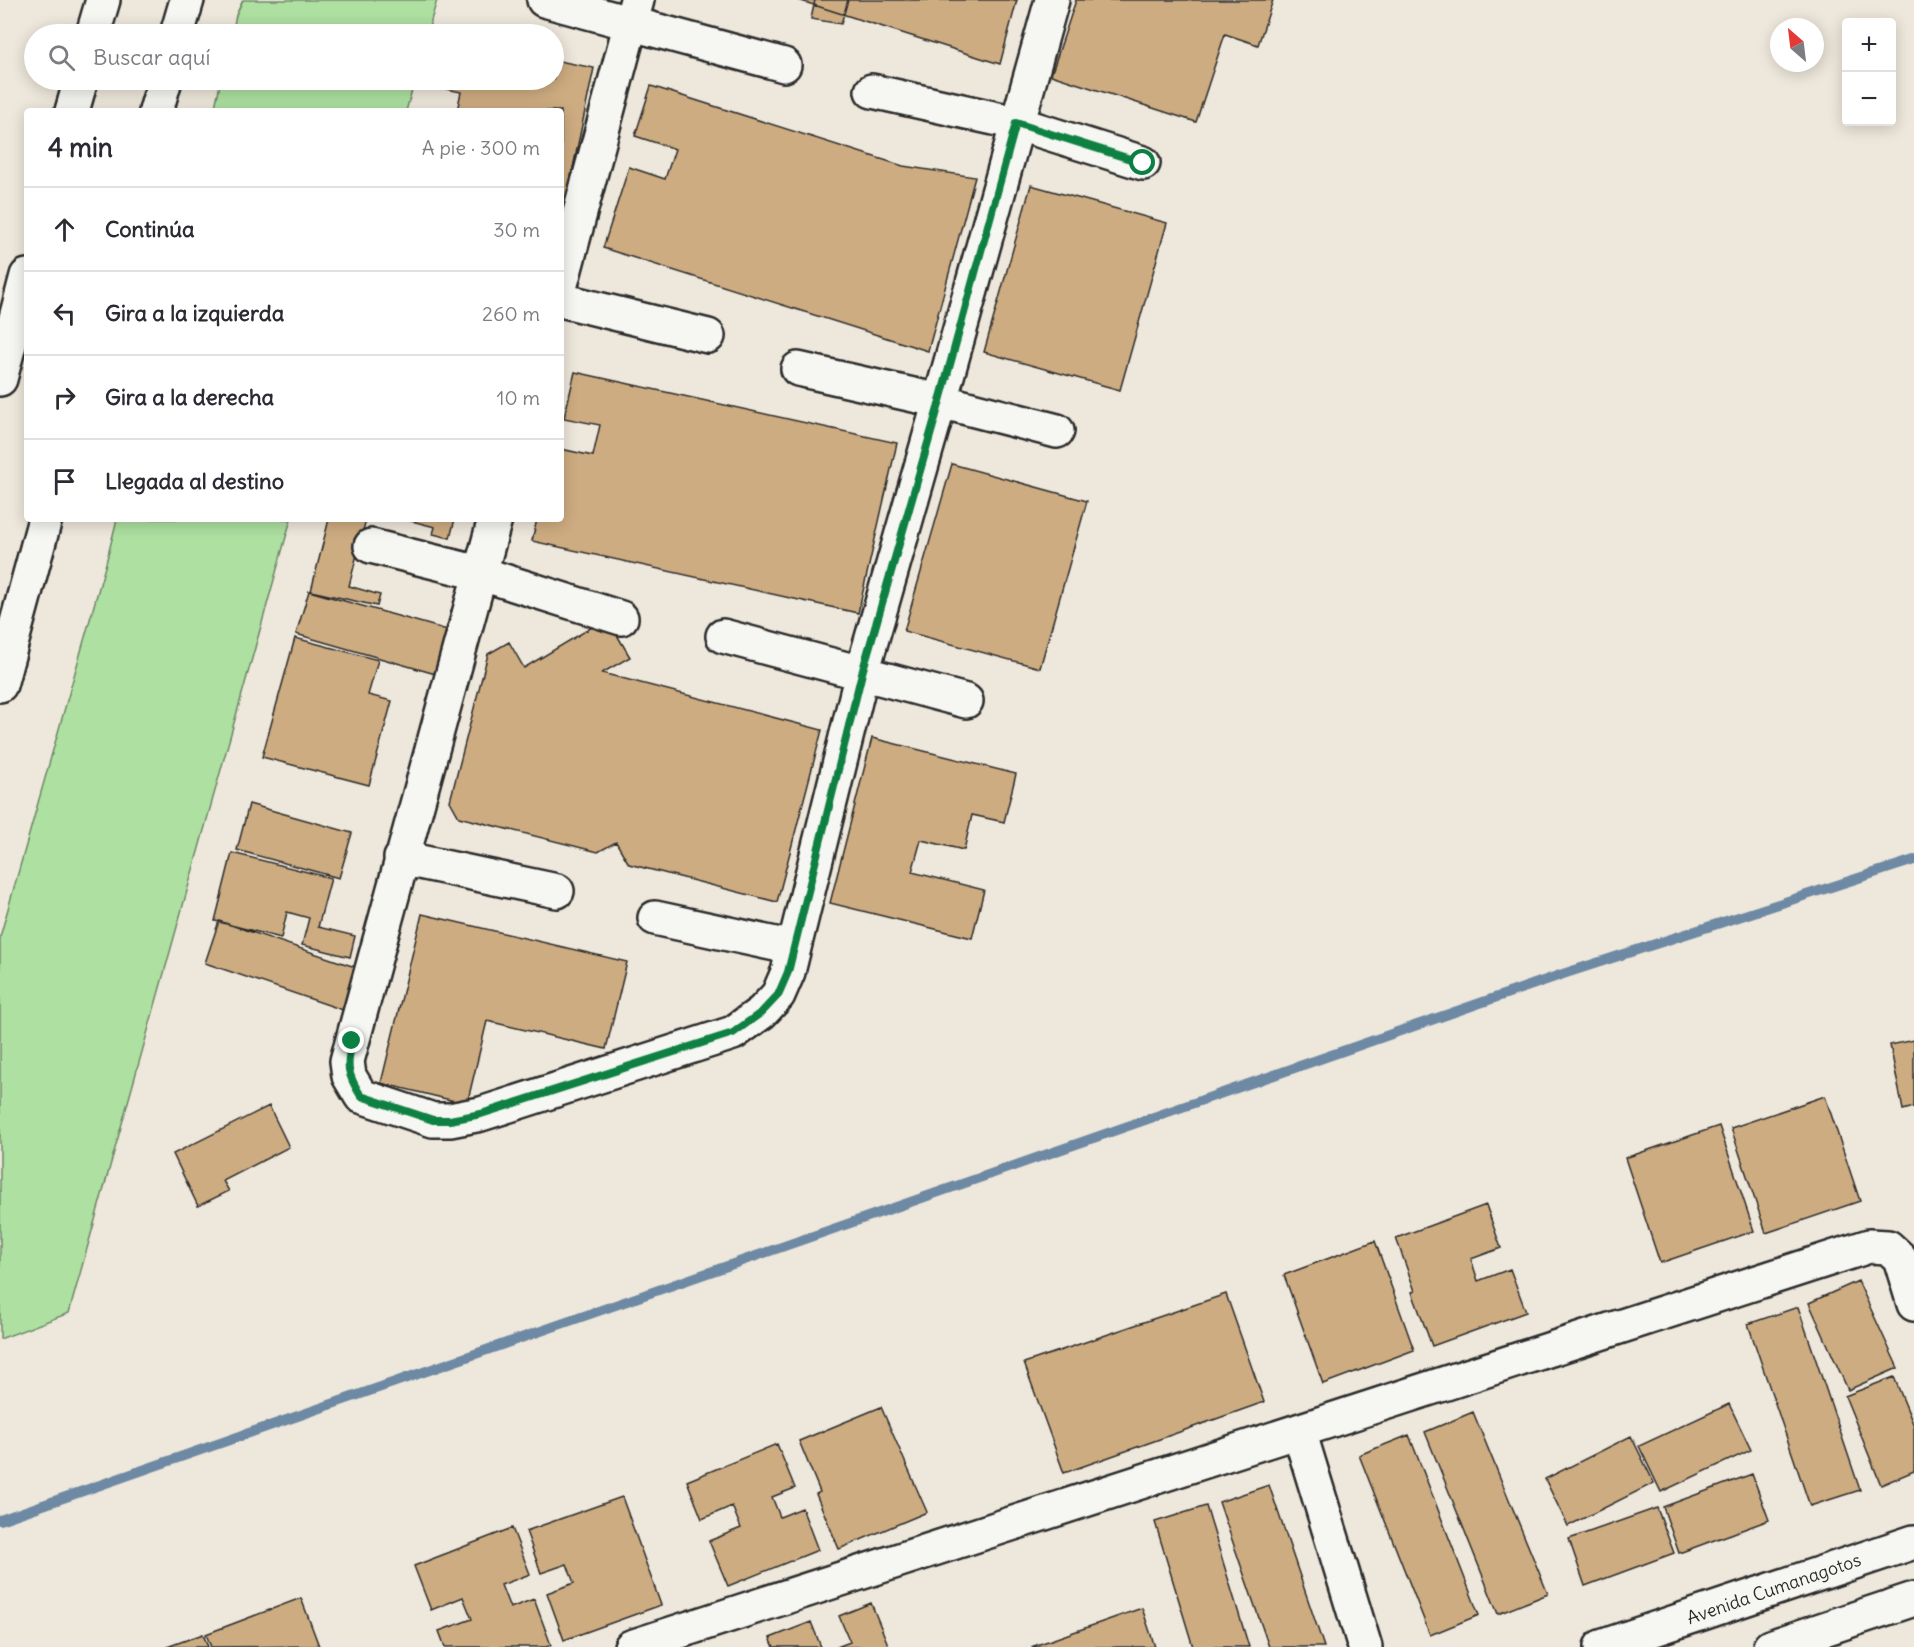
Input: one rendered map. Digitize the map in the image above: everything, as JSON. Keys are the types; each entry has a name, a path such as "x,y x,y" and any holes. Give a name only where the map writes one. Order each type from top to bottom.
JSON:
{"street":[{"path":"96,24 103,0"},
{"path":"180,24 187,0"},
{"path":"544,0 633,12 784,65"},
{"path":"494,522 347,1061 349,1077 361,1096 433,1120 450,1120 481,1114 733,1033 762,1012 778,995 788,972 862,673 1052,0"},
{"path":"564,273 633,12"},
{"path":"73,108 78,90"},
{"path":"157,108 162,90"},
{"path":"872,91 1016,123 1143,163"},
{"path":"0,379 24,287"},
{"path":"564,301 708,336"},
{"path":"798,369 940,401 1058,431"},
{"path":"0,685 44,522"},
{"path":"371,546 479,573 621,618"},
{"path":"723,636 966,701"},
{"path":"401,858 557,891"},
{"path":"655,918 794,948"},
{"path":"631,1647 1869,1246 1888,1247 1900,1258 1914,1304"},
{"path":"1299,1431 1365,1647"},
{"name":"Avenida Cumanagotos","path":"1601,1647 1914,1542"},
{"path":"1770,1647 1914,1599"}],"green space":[{"path":"243,0 437,0 430,24 234,24"},
{"path":"219,90 412,90 407,108 215,108"},
{"path":"116,522 290,522 69,1313 0,1339 0,937"}],"building":[{"path":"798,0 1017,0 1000,64"},
{"path":"815,0 848,0 841,24 811,19"},
{"path":"1076,0 1273,0 1258,45 1225,34 1196,122 1051,75"},
{"path":"564,62 594,68 564,211 564,108 458,108 461,92 451,90 564,90"},
{"path":"651,86 903,166 975,177 928,351 603,248 629,167 665,179 675,149 635,136"},
{"path":"1031,185 1167,223 1120,390 984,352"},
{"path":"575,372 897,443 858,613 532,541 536,522 564,522 564,450 593,456 600,425 564,418"},
{"path":"952,464 1087,501 1040,668 904,631"},
{"path":"328,522 365,522 349,586 380,595 377,606 311,591"},
{"path":"416,522 454,522 450,538 433,534 435,527"},
{"path":"309,591 451,631 439,675 296,634"},
{"path":"607,618 630,657 602,673 822,730 777,902 629,864 616,842 598,852 459,817 450,801 488,654 509,642 524,668"},
{"path":"295,638 378,660 368,695 392,701 369,785 262,757"},
{"path":"872,738 1016,774 1004,822 972,815 964,850 921,840 912,872 984,890 972,938 830,903"},
{"path":"249,804 352,833 339,878 237,850"},
{"path":"232,853 331,878 318,927 355,936 350,957 302,945 309,918 287,912 281,938 215,921"},
{"path":"422,914 627,962 606,1049 487,1021 467,1104 381,1083"},
{"path":"219,921 361,969 346,1011 205,963"},
{"path":"1914,1040 1914,1107 1903,1110 1890,1045"},
{"path":"1825,1096 1860,1201 1766,1233 1731,1128"},
{"path":"269,1106 289,1147 223,1181 229,1191 198,1206 173,1154"},
{"path":"1719,1126 1754,1231 1660,1263 1625,1158"},
{"path":"1486,1205 1501,1248 1471,1259 1478,1281 1510,1269 1526,1312 1432,1346 1412,1292 1415,1291 1396,1238"},
{"path":"1375,1241 1414,1350 1323,1384 1284,1275"},
{"path":"1858,1281 1898,1368 1848,1390 1809,1303"},
{"path":"1226,1294 1264,1402 1064,1473 1024,1363"},
{"path":"1798,1307 1860,1490 1810,1506 1748,1324"},
{"path":"1894,1377 1914,1426 1914,1471 1881,1485 1845,1396"},
{"path":"1729,1404 1751,1450 1661,1492 1639,1446"},
{"path":"881,1407 927,1512 839,1549 816,1494 820,1492 799,1441"},
{"path":"1473,1412 1548,1594 1498,1614 1425,1432"},
{"path":"1409,1435 1479,1615 1430,1635 1359,1455"},
{"path":"1631,1436 1654,1483 1568,1526 1545,1479"},
{"path":"777,1444 795,1488 772,1497 780,1517 802,1508 818,1550 728,1586 709,1541 741,1528 732,1506 702,1519 687,1481"},
{"path":"1752,1474 1769,1520 1679,1553 1663,1507"},
{"path":"1269,1485 1324,1647 1269,1647 1219,1502"},
{"path":"622,1497 661,1605 564,1640 547,1593 574,1583 567,1564 541,1573 526,1531"},
{"path":"1206,1506 1249,1647 1193,1647 1155,1522"},
{"path":"1657,1508 1674,1553 1585,1586 1569,1539"},
{"path":"512,1528 530,1574 501,1585 510,1608 534,1599 551,1645 546,1647 445,1647 439,1631 472,1619 463,1597 431,1610 414,1566"},
{"path":"301,1598 319,1646 211,1647 206,1634"},
{"path":"871,1603 889,1647 837,1647 850,1642 839,1616"},
{"path":"1142,1608 1155,1647 1031,1647"},
{"path":"811,1622 821,1647 774,1647 770,1638"},
{"path":"203,1634 208,1647 167,1647"}],"waterway":[{"path":"0,1520 1566,973 1914,860"}],"route":[{"path":"352,1041 347,1061 349,1077 361,1096 433,1120 450,1120 481,1114 733,1033 762,1012 778,995 788,972 862,673 1016,123 1143,163"}]}
